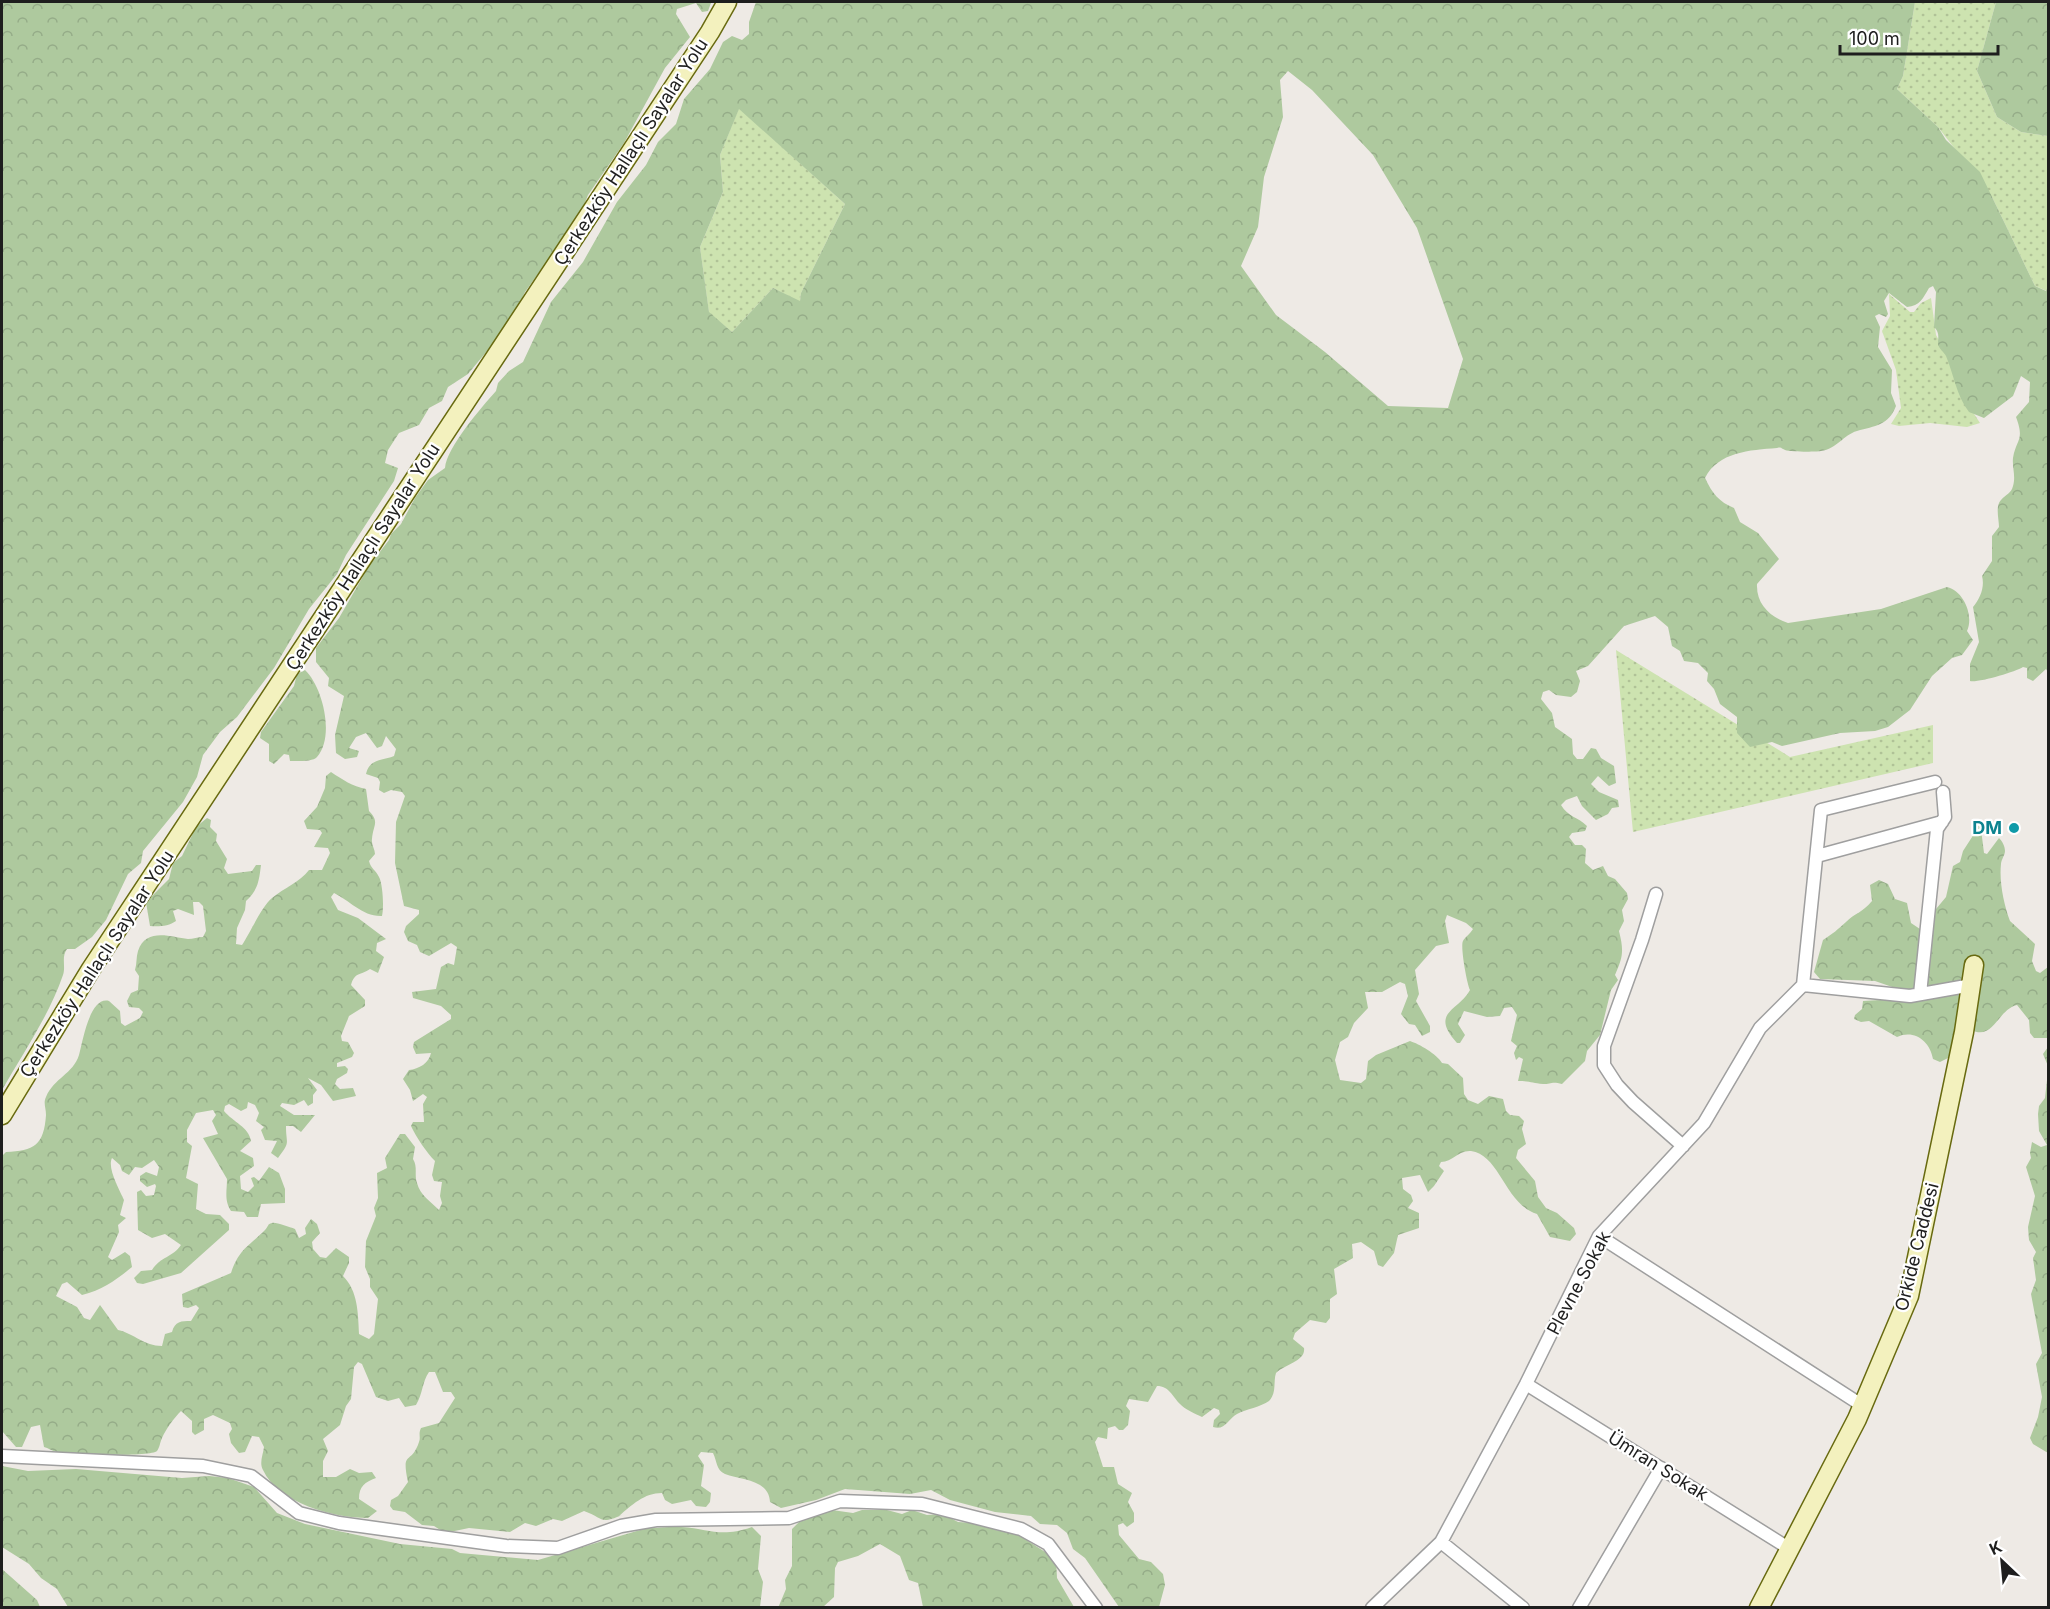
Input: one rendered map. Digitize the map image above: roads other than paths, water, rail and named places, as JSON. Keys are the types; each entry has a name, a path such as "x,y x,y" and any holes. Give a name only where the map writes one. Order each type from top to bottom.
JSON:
{"main road":[{"name":"Çerkezköy Hallaçlı Sayalar Yolu","path":"2,1115 91,969 703,42 727,2"},
{"name":"Orkide Caddesi","path":"1759,1608 1863,1406 1909,1296 1972,985 1974,965"}],"street":[{"path":"1935,782 1821,810 1803,985 1910,996 1972,985"},
{"path":"1920,994 1937,829 1946,817 1943,792"},
{"path":"1817,856 1942,822"},
{"path":"1656,894 1604,1046 1604,1065 1633,1102 1683,1146"},
{"name":"Plevne Sokak","path":"1371,1608 1441,1542 1526,1384 1599,1236 1704,1123 1760,1028 1803,985"},
{"path":"1599,1236 1863,1406"},
{"name":"Ümran Sokak","path":"1526,1384 1790,1549"},
{"path":"2,1456 203,1466 251,1476 299,1513 339,1523 506,1546 558,1548 621,1526 656,1520 789,1518 840,1502 922,1504 1021,1529 1048,1544 1096,1608"},
{"path":"1580,1608 1661,1468"},
{"path":"1441,1542 1523,1608"}],"place":[{"name":"DM","path":"2014,828"}]}
